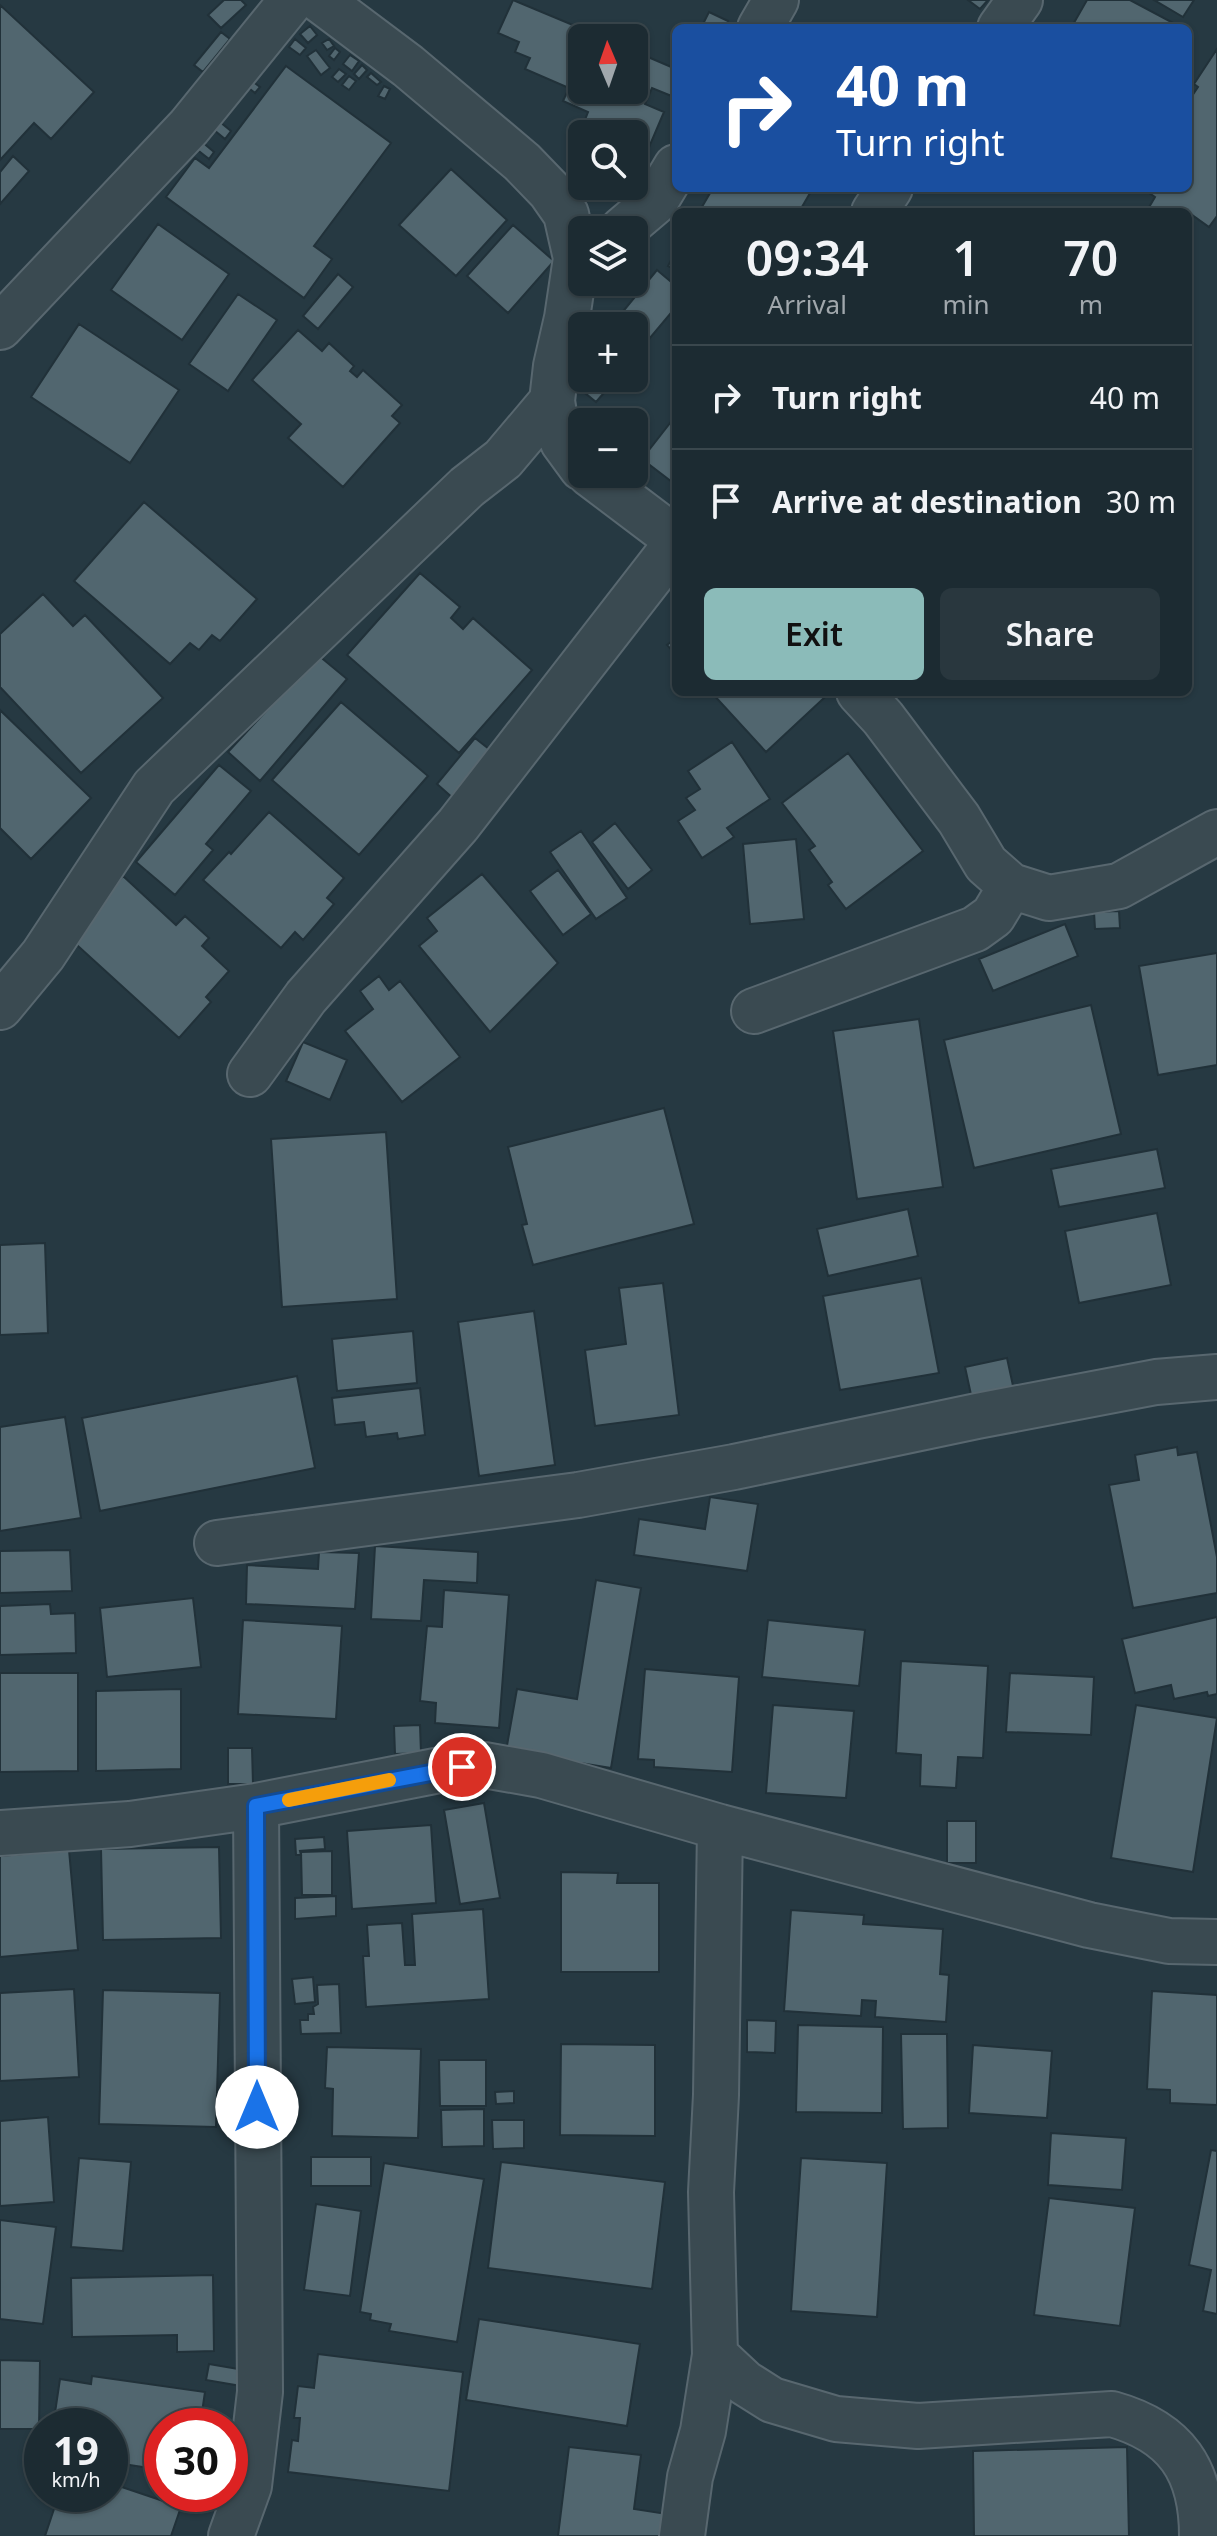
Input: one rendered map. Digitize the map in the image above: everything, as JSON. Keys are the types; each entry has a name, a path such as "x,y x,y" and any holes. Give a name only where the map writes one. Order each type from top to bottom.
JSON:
{"street":[{"path":"0,327 189,127 292,0"},
{"path":"320,0 408,66 522,162 550,191 568,220"},
{"path":"762,24 776,0"},
{"path":"1003,24 1020,0"},
{"path":"638,216 655,202 672,174"},
{"path":"568,449 556,425 552,401 571,296"},
{"path":"0,1007 43,955 154,787 467,487 503,459 552,401"},
{"path":"608,488 672,538"},
{"path":"250,1074 306,997 458,825 672,546"},
{"path":"863,696 949,806 986,864 1011,886 1049,898 1119,886 1217,832"},
{"path":"754,1011 975,929 993,916 1011,886"},
{"path":"217,1543 578,1495 734,1467 1156,1382 1217,1377"},
{"path":"0,1833 130,1824 256,1806 440,1770 484,1765 541,1775 720,1827 1089,1925 1169,1941 1217,1942"},
{"path":"231,2536 249,2486 260,2392 256,1806"},
{"path":"682,2536 690,2477 703,2431 715,2355 711,2192 716,2095 720,1827"},
{"path":"715,2355 745,2383 772,2400 836,2419 918,2426 1112,2414 1138,2422 1161,2437 1184,2459 1197,2485 1202,2536"}],"building":[{"path":"224,0 241,0 246,5 221,28 208,15"},
{"path":"513,0 570,24 568,24 568,88 525,69 530,58 515,52 519,42 498,33"},
{"path":"968,0 988,0 980,9"},
{"path":"1087,0 1130,0 1175,24 1073,24"},
{"path":"1154,0 1194,0 1183,17"},
{"path":"0,5 94,92 51,139 34,123 0,160"},
{"path":"709,12 728,21 726,24 703,24"},
{"path":"310,26 317,35 308,43 300,34"},
{"path":"221,32 230,39 203,72 194,65"},
{"path":"295,39 306,48 300,55 289,47"},
{"path":"329,39 334,46 327,50 322,43"},
{"path":"335,48 340,52 334,60 329,56"},
{"path":"1217,49 1217,216 1209,227 1192,215 1192,208 1149,208 1155,197 1148,192 1192,192 1192,96 1198,87 1194,84"},
{"path":"316,50 330,68 321,75 307,56"},
{"path":"350,55 359,61 352,71 343,64"},
{"path":"648,57 672,67 672,96 652,88 648,97"},
{"path":"362,65 367,70 359,79 354,74"},
{"path":"286,66 391,143 314,246 332,259 304,298 166,197 195,158 209,168"},
{"path":"339,69 346,74 338,82 332,77"},
{"path":"371,73 381,82 377,85 367,77"},
{"path":"349,76 356,81 349,90 342,85"},
{"path":"249,79 260,87 255,93 245,85"},
{"path":"384,86 390,89 385,99 378,96"},
{"path":"570,104 645,104 664,112 648,150 648,120 585,120 588,112"},
{"path":"220,122 231,131 225,139 214,130"},
{"path":"201,141 214,152 209,159 195,148"},
{"path":"13,156 29,171 0,204 0,172"},
{"path":"451,169 507,220 456,276 399,225"},
{"path":"711,192 811,192 801,208 701,208"},
{"path":"158,224 229,274 182,340 111,290"},
{"path":"513,225 554,261 508,313 467,276"},
{"path":"657,270 672,283 672,312 648,340 648,312 622,312 636,296 648,296 648,281"},
{"path":"338,274 353,287 318,329 303,316"},
{"path":"238,294 277,320 228,391 189,364"},
{"path":"79,324 179,390 130,463 31,397"},
{"path":"298,330 322,351 329,343 354,366 350,371 357,377 363,370 402,405 392,416 400,423 343,487 288,438 301,424 252,380"},
{"path":"584,392 605,392 596,402"},
{"path":"672,421 672,482 648,464 648,451"},
{"path":"144,502 257,599 220,641 212,635 199,650 190,643 170,664 74,581"},
{"path":"420,573 460,607 451,618 463,629 473,618 532,670 459,753 347,655"},
{"path":"43,594 73,626 85,615 163,698 81,773 0,687 0,634"},
{"path":"318,655 347,679 260,781 228,752"},
{"path":"715,696 824,698 766,752"},
{"path":"341,702 428,776 359,855 272,780"},
{"path":"0,710 91,798 31,859 0,828"},
{"path":"475,738 494,753 454,799 437,784"},
{"path":"732,742 770,799 727,828 734,837 702,858 678,821 695,810 686,798 700,789 688,771"},
{"path":"848,753 923,851 846,909 828,885 832,882 809,850 815,846 782,803"},
{"path":"219,765 251,791 206,844 213,850 175,895 136,862"},
{"path":"269,812 344,878 327,898 334,904 303,940 295,932 281,948 203,880"},
{"path":"615,823 652,870 628,889 592,842"},
{"path":"581,831 627,898 596,919 550,852"},
{"path":"796,839 804,919 750,924 743,844"},
{"path":"558,870 591,914 563,935 530,891"},
{"path":"482,874 558,963 490,1032 419,946 437,931 427,918"},
{"path":"123,876 176,925 185,916 209,938 202,946 229,971 206,997 211,1002 179,1038 67,936"},
{"path":"1119,911 1120,928 1095,929 1094,912"},
{"path":"1065,924 1078,956 993,991 979,959"},
{"path":"1217,953 1217,1065 1158,1075 1139,966"},
{"path":"379,976 389,990 400,981 460,1057 402,1102 345,1031 373,1009 360,991"},
{"path":"1091,1005 1121,1134 974,1168 944,1040"},
{"path":"919,1019 943,1187 857,1199 833,1031"},
{"path":"303,1042 347,1060 330,1100 286,1081"},
{"path":"664,1108 694,1224 533,1265 522,1225 527,1224 508,1147"},
{"path":"386,1132 397,1299 282,1307 271,1139"},
{"path":"1157,1149 1165,1188 1059,1207 1051,1169"},
{"path":"908,1209 918,1256 828,1276 817,1229"},
{"path":"1157,1213 1171,1285 1079,1303 1065,1231"},
{"path":"45,1243 48,1333 0,1335 0,1245"},
{"path":"921,1278 939,1373 840,1390 823,1296"},
{"path":"663,1283 679,1415 595,1426 585,1350 626,1344 619,1288"},
{"path":"534,1311 555,1465 479,1476 458,1322"},
{"path":"413,1331 417,1383 337,1391 332,1339"},
{"path":"1007,1358 1015,1395 973,1404 965,1367"},
{"path":"297,1376 315,1468 100,1511 82,1418"},
{"path":"420,1388 425,1435 398,1439 397,1433 366,1437 364,1422 335,1425 332,1398"},
{"path":"65,1417 81,1518 0,1531 0,1427"},
{"path":"1177,1447 1178,1455 1197,1452 1217,1557 1217,1593 1133,1608 1109,1485 1139,1480 1135,1455"},
{"path":"710,1497 758,1504 747,1571 634,1555 639,1519 705,1529"},
{"path":"375,1546 478,1552 477,1583 424,1580 421,1621 371,1619"},
{"path":"70,1550 72,1591 0,1593 0,1551"},
{"path":"319,1552 359,1553 355,1609 246,1604 247,1565 318,1569"},
{"path":"596,1580 641,1588 611,1768 506,1751 517,1689 577,1699"},
{"path":"444,1590 509,1595 499,1728 435,1723 436,1703 420,1701 427,1626 442,1627"},
{"path":"193,1598 201,1667 107,1677 100,1608"},
{"path":"50,1604 51,1614 75,1613 76,1653 0,1655 0,1606"},
{"path":"1217,1617 1217,1694 1208,1696 1207,1692 1174,1699 1171,1685 1135,1693 1122,1639"},
{"path":"243,1620 342,1626 336,1719 238,1714"},
{"path":"768,1620 865,1630 859,1686 762,1677"},
{"path":"901,1661 988,1666 983,1758 958,1757 956,1788 920,1786 921,1755 896,1753"},
{"path":"645,1669 739,1677 732,1772 654,1767 654,1760 638,1759"},
{"path":"0,1673 78,1673 78,1771 0,1772"},
{"path":"1010,1673 1094,1677 1091,1735 1006,1732"},
{"path":"181,1689 181,1769 96,1771 96,1691"},
{"path":"773,1705 854,1711 846,1798 766,1793"},
{"path":"1136,1705 1217,1718 1193,1872 1111,1858"},
{"path":"420,1725 421,1753 395,1754 394,1726"},
{"path":"228,1748 252,1748 253,1784 228,1784"},
{"path":"484,1803 500,1898 460,1904 444,1810"},
{"path":"947,1821 976,1821 976,1863 947,1863"},
{"path":"431,1825 436,1903 352,1909 347,1831"},
{"path":"324,1837 325,1849 300,1851 301,1855 296,1855 295,1839"},
{"path":"219,1847 221,1938 103,1940 101,1849"},
{"path":"69,1850 78,1950 0,1957 0,1856"},
{"path":"332,1851 332,1895 302,1895 301,1852"},
{"path":"561,1872 618,1873 617,1883 659,1883 659,1972 561,1972"},
{"path":"336,1896 336,1916 295,1919 295,1898"},
{"path":"483,1909 489,1999 366,2007 363,1956 369,1956 367,1925 402,1923 405,1965 415,1965 412,1914"},
{"path":"791,1910 864,1915 863,1924 943,1929 940,1974 949,1975 946,2022 875,2017 876,2001 862,2000 861,2016 784,2011"},
{"path":"313,1977 315,2002 295,2004 292,1979"},
{"path":"339,1984 341,2033 301,2034 300,2020 308,2020 308,2014 314,2014 313,2007 318,2004 317,1985"},
{"path":"74,1989 79,2077 0,2081 0,1993"},
{"path":"103,1990 220,1993 216,2127 99,2124"},
{"path":"1152,1991 1217,1995 1217,2105 1170,2103 1170,2090 1147,2089"},
{"path":"747,2020 776,2021 775,2053 747,2052"},
{"path":"798,2025 883,2027 882,2113 796,2112"},
{"path":"901,2034 947,2034 948,2128 903,2129"},
{"path":"561,2044 655,2045 655,2136 560,2135"},
{"path":"973,2045 1052,2051 1047,2118 969,2113"},
{"path":"327,2047 421,2049 418,2138 332,2136 333,2089 325,2088"},
{"path":"439,2060 486,2060 486,2106 440,2106"},
{"path":"514,2091 514,2103 496,2104 495,2092"},
{"path":"484,2109 484,2146 442,2147 441,2110"},
{"path":"48,2117 54,2202 0,2206 0,2121"},
{"path":"492,2120 524,2120 524,2148 493,2149"},
{"path":"1051,2133 1126,2138 1122,2190 1048,2185"},
{"path":"1211,2150 1217,2151 1217,2314 1203,2311 1211,2270 1189,2265"},
{"path":"311,2157 371,2157 371,2186 311,2186"},
{"path":"79,2158 131,2162 123,2251 71,2247"},
{"path":"801,2158 887,2163 877,2317 791,2311"},
{"path":"501,2162 665,2182 652,2289 488,2268"},
{"path":"384,2163 484,2179 457,2342 389,2331 391,2324 370,2320 371,2314 360,2312"},
{"path":"1049,2198 1135,2208 1120,2326 1034,2315"},
{"path":"316,2204 361,2211 350,2296 304,2290"},
{"path":"0,2220 56,2227 43,2324 0,2319"},
{"path":"213,2275 214,2351 177,2352 177,2335 72,2337 71,2278"},
{"path":"479,2319 640,2344 627,2426 466,2400"},
{"path":"318,2354 463,2372 449,2491 288,2472 292,2440 298,2441 300,2418 294,2418 298,2386 314,2388"},
{"path":"0,2360 40,2361 39,2408 24,2408 24,2429 0,2429"},
{"path":"209,2364 250,2371 247,2387 206,2380"},
{"path":"92,2376 205,2392 203,2408 144,2408 144,2467 128,2465 128,2408 56,2408 60,2379 91,2384"},
{"path":"569,2447 641,2455 634,2509 667,2514 664,2536 558,2536"},
{"path":"1127,2447 1129,2536 974,2536 973,2451"},
{"path":"128,2489 144,2494 144,2512 179,2512 171,2536 45,2536 53,2512 128,2512"}],"slow traffic":[{"path":"289,1800 389,1780"}],"route":[{"path":"257,2107 256,1806 462,1767"}]}
